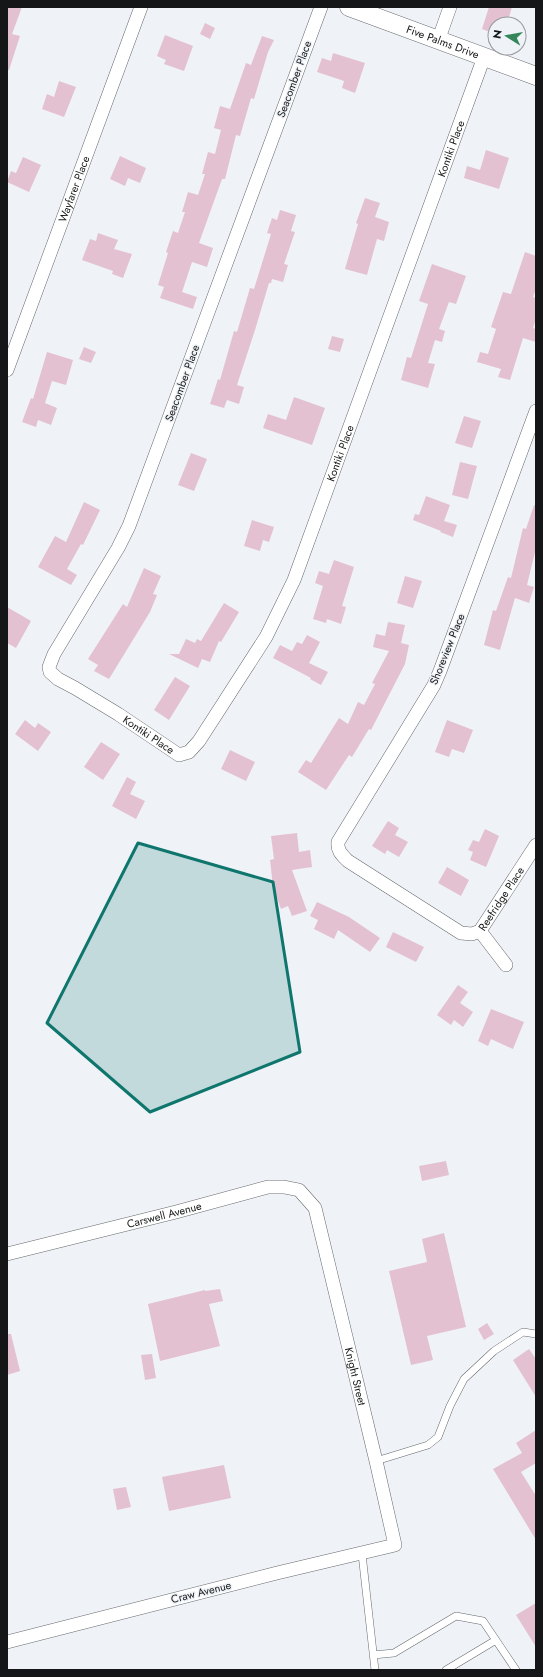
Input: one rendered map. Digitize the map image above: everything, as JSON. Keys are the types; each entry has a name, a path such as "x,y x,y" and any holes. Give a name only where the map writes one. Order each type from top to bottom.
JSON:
{"street":[{"name":"Wayfarer Place","path":"7,370 141,7"},
{"name":"Seacomber Place","path":"118,714 58,679 50,672 48,667 54,654 118,548 129,526 321,7"},
{"name":"Five Palms Drive","path":"349,7 536,76"},
{"path":"438,41 450,7"},
{"name":"Kontiki Place","path":"118,714 172,751 179,754 189,752 199,741 273,625 294,580 484,57"},
{"name":"Shoreview Place","path":"396,891 348,861 337,847 338,842 434,685 440,672 536,411"},
{"name":"Reefridge Place","path":"396,891 461,933 472,934 480,931 536,845"},
{"path":"480,931 506,965"},
{"name":"Carswell Avenue","path":"7,1254 169,1214 268,1187 284,1187 299,1190 315,1208"},
{"name":"Knight Street","path":"315,1208 395,1545"},
{"name":"Craw Avenue","path":"7,1642 276,1573 362,1554 395,1545"}],"lane":[{"path":"376,1461 428,1445 438,1437 450,1406 464,1379 494,1350 523,1332 536,1334"},
{"path":"362,1554 375,1670"},
{"path":"373,1655 394,1653 456,1616 483,1620 516,1670"},
{"path":"446,1670 496,1640"}],"highlighted area":[{"path":"138,843 273,882 300,1052 150,1112 47,1023"}],"building":[{"path":"7,7 22,7 12,34 20,36 9,70 7,70"},
{"path":"489,7 512,7 509,16 487,16 487,31 482,29"},
{"path":"205,23 215,28 210,39 200,34"},
{"path":"165,35 193,46 184,71 164,64 166,60 157,56"},
{"path":"262,36 274,40 268,52 254,99 251,98 240,136 236,135 225,179 222,179 199,243 213,248 207,267 192,262 182,292 197,297 193,309 160,298 164,287 158,285 168,253 166,252 173,231 178,233 185,212 182,212 188,192 198,195 205,174 202,174 208,152 215,154 221,130 214,128 220,106 230,109 246,63 251,65"},
{"path":"333,53 365,63 355,93 342,88 344,81 317,72 322,58 331,61"},
{"path":"59,81 76,87 64,117 42,109 47,94 54,97"},
{"path":"486,150 509,158 499,189 464,178 467,166 480,170"},
{"path":"120,156 146,168 140,183 128,178 125,186 110,179"},
{"path":"23,157 41,165 29,192 7,182 11,171 16,173"},
{"path":"365,198 380,203 375,217 389,222 384,241 377,239 367,275 345,269 358,224 356,223"},
{"path":"280,210 296,215 291,231 295,232 284,264 288,265 283,282 272,279 271,283 269,283 237,385 244,387 239,404 227,400 224,408 210,404 218,379 220,380 234,331 237,332 250,288 254,289 271,234 267,233 272,218 277,220"},
{"path":"98,233 118,240 114,249 132,254 123,278 112,274 113,271 82,260 90,239 96,241"},
{"path":"525,252 536,256 536,289 533,297 536,298 536,319 533,328 536,329 536,342 523,338 510,380 498,377 501,369 477,362 480,352 488,354 496,329 491,327 503,292 511,294"},
{"path":"432,264 466,276 456,304 449,302 439,329 445,331 442,342 435,340 428,363 435,364 428,388 401,380 407,357 411,358 428,304 419,301"},
{"path":"332,336 344,339 340,352 328,349"},
{"path":"84,347 96,352 91,363 79,359"},
{"path":"47,352 73,360 66,385 52,381 45,403 57,408 51,425 38,420 36,427 22,422 31,398 33,399"},
{"path":"294,397 325,408 312,445 263,428 268,414 286,420"},
{"path":"464,416 481,421 472,448 455,443"},
{"path":"191,453 207,459 194,491 178,485"},
{"path":"460,462 477,466 468,499 452,495"},
{"path":"426,496 450,505 444,521 457,525 453,537 413,520 415,514 419,515"},
{"path":"84,502 100,510 83,545 81,544 67,569 77,575 71,585 38,567 55,536 66,542"},
{"path":"534,505 536,506 536,548 527,585 534,587 529,603 515,598 500,650 484,645 493,610 496,611 508,577 511,578 523,528 526,529"},
{"path":"252,520 274,527 269,542 263,540 260,551 244,546"},
{"path":"334,560 354,567 342,606 346,607 341,624 327,619 326,623 313,619 323,586 315,583 319,571 329,574"},
{"path":"144,568 161,576 153,594 157,595 150,612 109,679 94,671 98,665 88,659 123,604 127,607"},
{"path":"405,576 422,581 413,608 397,603"},
{"path":"224,603 239,612 221,642 219,641 210,662 202,659 198,668 169,654 179,654 186,639 195,643 197,639 201,641"},
{"path":"7,607 31,621 16,648 7,643"},
{"path":"388,622 405,625 401,643 409,645 405,664 371,730 369,729 352,757 349,755 326,790 298,772 306,760 311,763 339,718 348,724 358,702 364,705 375,684 372,683 389,651 373,647 376,634 385,636"},
{"path":"307,635 320,642 309,663 328,672 321,685 273,658 280,645 292,651 297,642 302,644"},
{"path":"175,677 190,686 169,720 154,710"},
{"path":"25,720 35,728 38,723 51,732 38,751 15,734"},
{"path":"447,720 473,730 464,753 452,749 449,757 435,752"},
{"path":"101,742 120,754 103,780 84,767"},
{"path":"230,750 255,762 246,781 221,769"},
{"path":"127,777 136,782 130,794 145,801 136,819 112,806"},
{"path":"388,821 399,828 395,835 408,842 399,857 387,850 385,854 372,846"},
{"path":"485,829 499,836 486,867 470,860 473,852 468,850 473,840 479,842"},
{"path":"297,833 299,852 310,850 312,867 292,870 307,911 292,916 288,906 281,909 273,887 270,860 274,859 271,836"},
{"path":"447,867 469,880 461,896 438,883"},
{"path":"317,902 349,917 380,938 370,952 338,930 334,939 314,929 318,920 310,916"},
{"path":"393,932 424,947 416,962 386,947"},
{"path":"458,985 468,992 460,1003 473,1012 463,1027 454,1020 451,1025 437,1015"},
{"path":"491,1009 524,1022 513,1049 491,1039 488,1046 478,1041"},
{"path":"446,1161 449,1175 422,1181 419,1166"},
{"path":"444,1233 466,1327 427,1336 433,1360 411,1365 389,1271 427,1262 422,1239"},
{"path":"220,1289 223,1301 209,1304 220,1346 160,1361 148,1304 205,1290"},
{"path":"487,1323 494,1334 484,1340 478,1329"},
{"path":"7,1334 11,1334 20,1371 7,1375"},
{"path":"529,1349 536,1359 536,1397 513,1360"},
{"path":"152,1354 156,1378 145,1380 141,1355"},
{"path":"536,1430 536,1463 521,1472 536,1496 536,1540 493,1469 522,1453 516,1443"},
{"path":"224,1465 231,1498 169,1511 162,1477"},
{"path":"126,1487 131,1507 117,1510 113,1489"},
{"path":"536,1603 536,1647 516,1615"}]}
